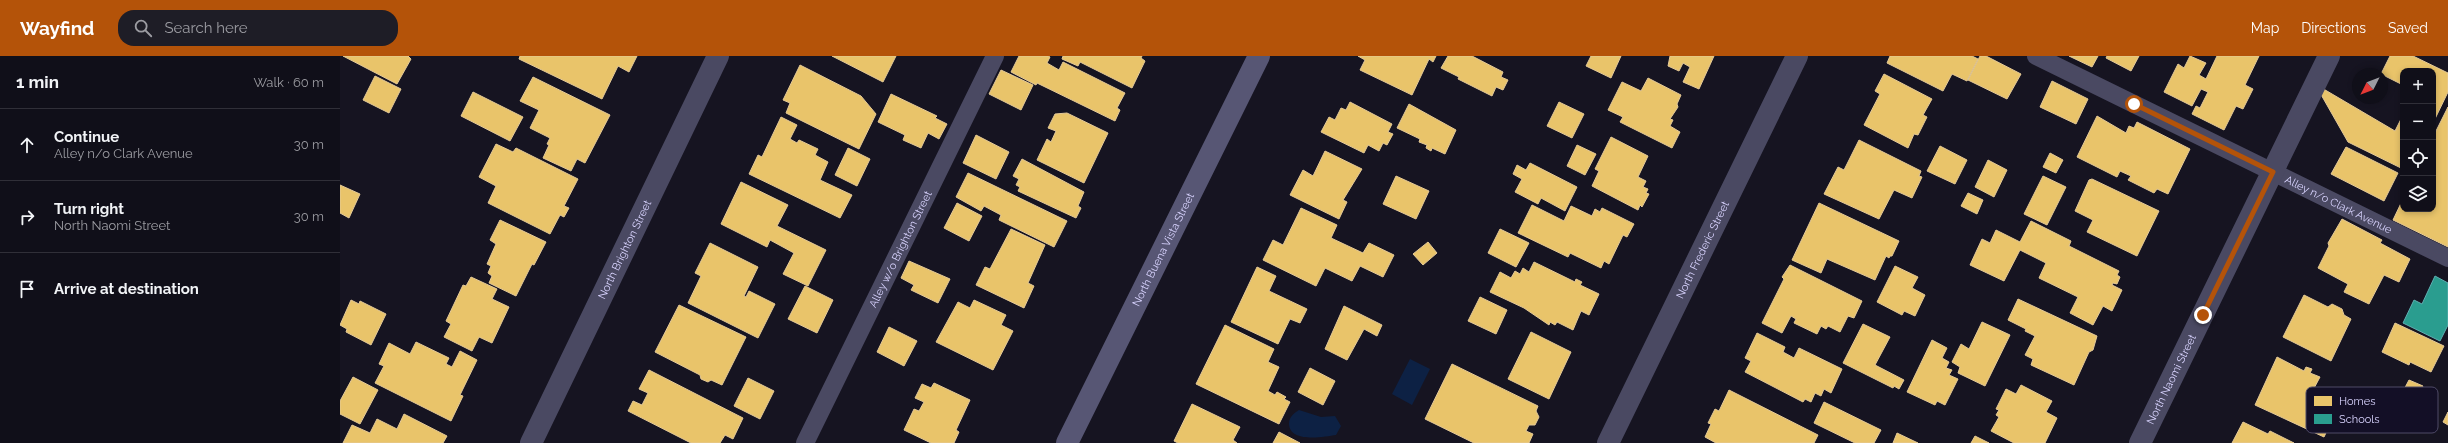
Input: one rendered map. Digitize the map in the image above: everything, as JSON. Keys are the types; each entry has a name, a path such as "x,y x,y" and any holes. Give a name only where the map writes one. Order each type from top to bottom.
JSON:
{"main road":[{"name":"North Buena Vista Street","path":"1067,443 1259,56"}],"street":[{"name":"North Brighton Street","path":"531,443 718,56"},
{"name":"North Frederic Street","path":"1608,443 1796,56"},
{"name":"North Naomi Street","path":"2140,443 2329,56"}],"lane":[{"name":"Alley w/o Brighton Street","path":"805,443 995,56"},
{"name":"Alley n/o Clark Avenue","path":"2036,56 2448,258"}],"water":[{"path":"1410,359 1430,369 1412,405 1392,394"},
{"path":"1299,410 1321,417 1335,416 1341,426 1336,435 1308,437 1295,434 1291,430 1289,422 1291,417"}],"building: Homes":[{"path":"343,56 408,56 411,59 397,84"},
{"path":"520,56 637,56 629,72 618,66 602,99 519,59"},
{"path":"832,56 896,56 883,82"},
{"path":"1019,56 1048,56 1050,57 1047,63 1059,70 1063,62 1125,93 1117,108 1120,110 1115,121 1011,72"},
{"path":"1063,56 1142,56 1141,58 1145,61 1132,88 1080,62 1078,66 1062,59"},
{"path":"1358,56 1436,56 1433,62 1429,59 1412,95 1360,70 1365,60"},
{"path":"1448,56 1472,56 1503,72 1501,77 1508,80 1503,90 1496,87 1492,96 1458,79 1459,77 1441,68"},
{"path":"1591,56 1621,56 1611,78 1586,66"},
{"path":"1670,56 1714,56 1699,89 1683,82 1690,67 1683,63 1679,71 1668,66"},
{"path":"1890,56 1972,56 1978,59 1967,81 1952,74 1943,91 1887,63"},
{"path":"1980,56 1986,56 2021,74 2007,99 1968,80"},
{"path":"2069,56 2098,56 2092,67"},
{"path":"2107,56 2139,56 2131,71 2106,58"},
{"path":"2190,56 2206,63 2199,75 2206,79 2217,56 2259,56 2245,85 2253,89 2243,109 2236,106 2224,130 2192,114 2196,106 2200,108 2208,92 2201,89 2192,106 2164,92 2178,64 2184,68"},
{"path":"2390,56 2413,56 2448,73 2448,92 2436,117 2436,68 2400,68 2400,84 2388,78 2388,68 2384,68"},
{"path":"800,65 861,96 876,114 859,149 786,113 790,103 783,100"},
{"path":"1001,70 1033,85 1021,110 989,94"},
{"path":"1884,74 1932,99 1923,115 1927,117 1918,135 1914,134 1908,148 1864,125 1880,94 1875,91"},
{"path":"375,76 401,89 389,113 363,100"},
{"path":"533,77 610,115 585,163 577,159 571,171 543,158 549,145 547,144 550,138 530,128 539,110 520,101"},
{"path":"1648,78 1681,95 1677,104 1678,107 1670,119 1673,120 1670,126 1680,132 1672,148 1620,122 1623,117 1608,110 1622,82 1641,91"},
{"path":"2052,81 2088,99 2076,124 2040,107"},
{"path":"2315,84 2395,131 2400,121 2400,168 2348,142"},
{"path":"473,92 523,117 510,141 461,116"},
{"path":"891,94 937,116 935,118 947,124 939,139 928,133 921,148 903,140 905,135 878,122"},
{"path":"1350,102 1392,124 1388,132 1393,134 1387,145 1383,143 1379,151 1368,145 1364,153 1321,132 1329,117 1335,120 1341,108 1346,110"},
{"path":"1559,102 1584,114 1572,138 1547,126"},
{"path":"1409,104 1456,130 1445,154 1432,148 1431,151 1426,148 1427,145 1419,142 1420,139 1397,128"},
{"path":"2448,107 2448,247 2393,220 2400,205 2400,212 2436,212 2436,131"},
{"path":"1067,113 1108,133 1084,183 1037,160 1047,139 1051,142 1056,131 1048,128 1055,114"},
{"path":"2097,116 2126,133 2129,126 2134,128 2137,122 2190,149 2168,194 2157,189 2154,193 2128,180 2131,176 2120,171 2117,177 2077,157"},
{"path":"781,117 797,125 790,139 797,143 799,140 818,149 815,155 828,162 820,180 852,195 840,218 749,174 758,155 762,157"},
{"path":"976,135 1009,152 996,179 963,163"},
{"path":"1611,137 1648,156 1638,177 1646,181 1643,187 1648,189 1646,193 1649,194 1642,207 1640,205 1638,210 1592,186 1599,171 1595,169"},
{"path":"1859,140 1921,171 1919,176 1922,177 1912,198 1894,190 1879,219 1824,194 1838,167 1844,170"},
{"path":"496,144 513,152 516,148 578,179 564,206 569,208 564,217 560,215 550,234 488,203 496,186 479,177"},
{"path":"1577,145 1596,154 1585,175 1567,166"},
{"path":"1940,146 1967,160 1955,184 1927,171"},
{"path":"2346,147 2398,173 2384,201 2331,174"},
{"path":"848,148 870,159 857,186 835,175"},
{"path":"1325,151 1362,169 1343,200 1347,202 1339,219 1290,195 1303,170 1313,176"},
{"path":"2050,153 2063,160 2056,173 2043,167"},
{"path":"1022,159 1084,192 1078,206 1081,208 1076,218 1018,191 1020,187 1016,185 1019,179 1013,176"},
{"path":"1988,160 2007,170 1994,197 1975,187"},
{"path":"1530,163 1577,187 1565,211 1541,198 1538,204 1515,192 1522,179 1513,174 1517,165 1526,170"},
{"path":"968,173 1067,221 1054,247 999,220 1001,215 984,206 981,211 956,197"},
{"path":"1396,176 1429,191 1416,219 1383,204"},
{"path":"2043,176 2066,187 2047,225 2024,214"},
{"path":"2092,179 2159,211 2137,256 2087,232 2093,220 2075,211 2089,180"},
{"path":"741,182 788,205 777,226 826,250 808,286 783,274 794,253 770,240 767,247 721,224"},
{"path":"340,185 360,194 349,218 340,213"},
{"path":"1968,193 1983,200 1977,214 1961,206"},
{"path":"957,203 982,216 969,241 944,228"},
{"path":"1819,203 1899,241 1892,256 1889,258 1886,256 1875,280 1827,259 1821,273 1792,260"},
{"path":"1532,205 1564,221 1571,206 1592,216 1595,209 1600,212 1602,208 1634,224 1627,237 1623,235 1609,264 1604,261 1601,268 1570,253 1568,257 1518,233"},
{"path":"1301,208 1337,225 1331,238 1363,253 1369,243 1394,255 1383,277 1360,266 1352,281 1325,268 1316,286 1263,260 1273,240 1283,245"},
{"path":"2342,219 2382,240 2380,243 2410,259 2399,282 2384,275 2369,304 2344,292 2348,284 2318,268 2329,246 2328,243"},
{"path":"500,220 546,242 534,265 532,264 516,296 489,283 492,276 488,273 491,266 487,264 496,244 490,240"},
{"path":"2031,221 2071,241 2069,246 2119,271 2117,275 2120,277 2117,284 2113,283 2112,285 2122,290 2112,311 2103,306 2093,325 2070,313 2078,297 2039,278 2046,263 2020,250 2004,281 1970,265 1982,239 1990,243 1996,230 2020,242"},
{"path":"1011,229 1045,245 1028,283 1034,286 1024,308 976,285 985,267 990,269"},
{"path":"1500,229 1529,243 1516,267 1488,253"},
{"path":"1428,242 1437,253 1423,265 1413,254"},
{"path":"710,243 758,267 744,296 746,297 749,291 775,304 758,338 688,303 701,276 695,273"},
{"path":"909,261 950,279 938,303 911,290 914,285 901,278"},
{"path":"1534,262 1575,282 1576,279 1582,282 1580,285 1599,294 1589,315 1581,311 1573,330 1557,322 1555,325 1550,322 1549,325 1524,308 1490,292 1500,272 1511,278 1515,271 1520,274 1523,268 1529,272"},
{"path":"1790,265 1862,301 1854,318 1848,316 1840,332 1828,326 1826,329 1821,326 1817,334 1794,323 1796,319 1791,316 1782,333 1762,323 1784,279 1782,277"},
{"path":"1895,266 1918,277 1912,288 1925,295 1915,316 1904,311 1902,315 1877,302"},
{"path":"1257,267 1276,276 1269,291 1307,309 1300,323 1290,319 1278,344 1231,322"},
{"path":"471,277 497,289 492,299 509,307 492,343 479,337 472,351 444,337 451,324 446,321 463,285 466,286"},
{"path":"805,286 833,300 817,333 788,319"},
{"path":"2304,295 2328,307 2332,304 2342,309 2344,315 2351,319 2331,361 2283,337"},
{"path":"1480,297 1507,310 1496,334 1468,321"},
{"path":"2018,299 2097,336 2093,350 2089,352 2074,385 2031,365 2033,359 2025,355 2035,336 2025,331 2026,329 2008,320"},
{"path":"351,300 359,304 360,301 386,314 371,345 346,332 347,329 340,325"},
{"path":"974,300 1006,315 1001,325 1013,331 993,370 936,342 958,302 970,308"},
{"path":"679,305 746,337 722,385 711,380 708,382 701,379 700,375 655,352"},
{"path":"1344,306 1382,325 1377,336 1364,329 1347,360 1325,349"},
{"path":"1982,322 2010,335 1985,386 1958,373 1960,367 1952,362 1961,344 1969,349"},
{"path":"2395,323 2444,346 2431,372 2410,362 2409,365 2382,352"},
{"path":"1863,324 1890,337 1875,365 1904,380 1899,389 1894,386 1893,388 1843,363"},
{"path":"1225,325 1274,349 1268,362 1279,367 1268,391 1275,395 1277,392 1286,397 1284,399 1290,402 1279,424 1196,384"},
{"path":"889,327 917,341 904,366 877,352"},
{"path":"1531,332 1571,352 1549,399 1508,379"},
{"path":"1757,333 1785,347 1783,352 1794,358 1799,348 1842,369 1831,393 1824,389 1821,396 1815,393 1811,402 1805,399 1803,402 1745,372 1751,361 1745,358"},
{"path":"1932,340 1947,348 1942,358 1949,362 1946,368 1952,370 1949,375 1958,379 1945,405 1937,401 1935,405 1907,392"},
{"path":"416,342 449,358 446,364 452,367 460,351 477,360 460,395 463,396 451,421 375,383 384,366 379,364 389,343 410,354"},
{"path":"2277,357 2304,371 2306,367 2312,369 2310,373 2320,377 2315,387 2306,387 2306,429 2255,405"},
{"path":"1452,364 1538,406 1536,411 1539,417 1535,425 1529,425 1526,431 1533,434 1529,443 1474,443 1425,419"},
{"path":"1310,368 1335,381 1323,405 1298,392"},
{"path":"649,370 743,418 733,439 725,435 720,443 691,443 628,411 633,401 642,405 648,393 639,389"},
{"path":"353,377 378,390 360,424 340,414 340,401"},
{"path":"748,378 774,391 760,419 734,406"},
{"path":"2409,380 2423,386 2422,387 2405,387"},
{"path":"934,383 970,400 956,430 959,432 954,443 931,443 904,430 914,409 919,411 924,402 915,398 922,384 931,388"},
{"path":"2021,385 2052,401 2046,412 2057,418 2045,443 2014,443 1991,431 1999,417 1996,415 1999,410 1996,409 2006,389 2016,394"},
{"path":"1729,390 1818,435 1814,443 1716,443 1705,437 1711,424 1708,423 1715,409 1719,411"},
{"path":"1824,402 1881,430 1874,443 1855,443 1814,423"},
{"path":"1192,404 1240,427 1233,440 1237,443 1178,443 1174,441"},
{"path":"2448,412 2448,425 2443,422"},
{"path":"404,414 447,436 443,443 343,443 352,425 370,433 377,419 397,429"},
{"path":"2243,422 2268,434 2270,431 2294,443 2232,443"},
{"path":"1279,432 1300,443 1273,443"},
{"path":"1897,433 1918,443 1893,443"},
{"path":"2315,433 2326,433 2324,437"},
{"path":"1975,436 1989,443 1971,443"}],"building: Schools":[{"path":"2435,276 2448,283 2448,325 2440,341 2403,323 2414,300 2422,304"}],"route":[{"path":"2134,104 2273,172 2203,315"}]}
